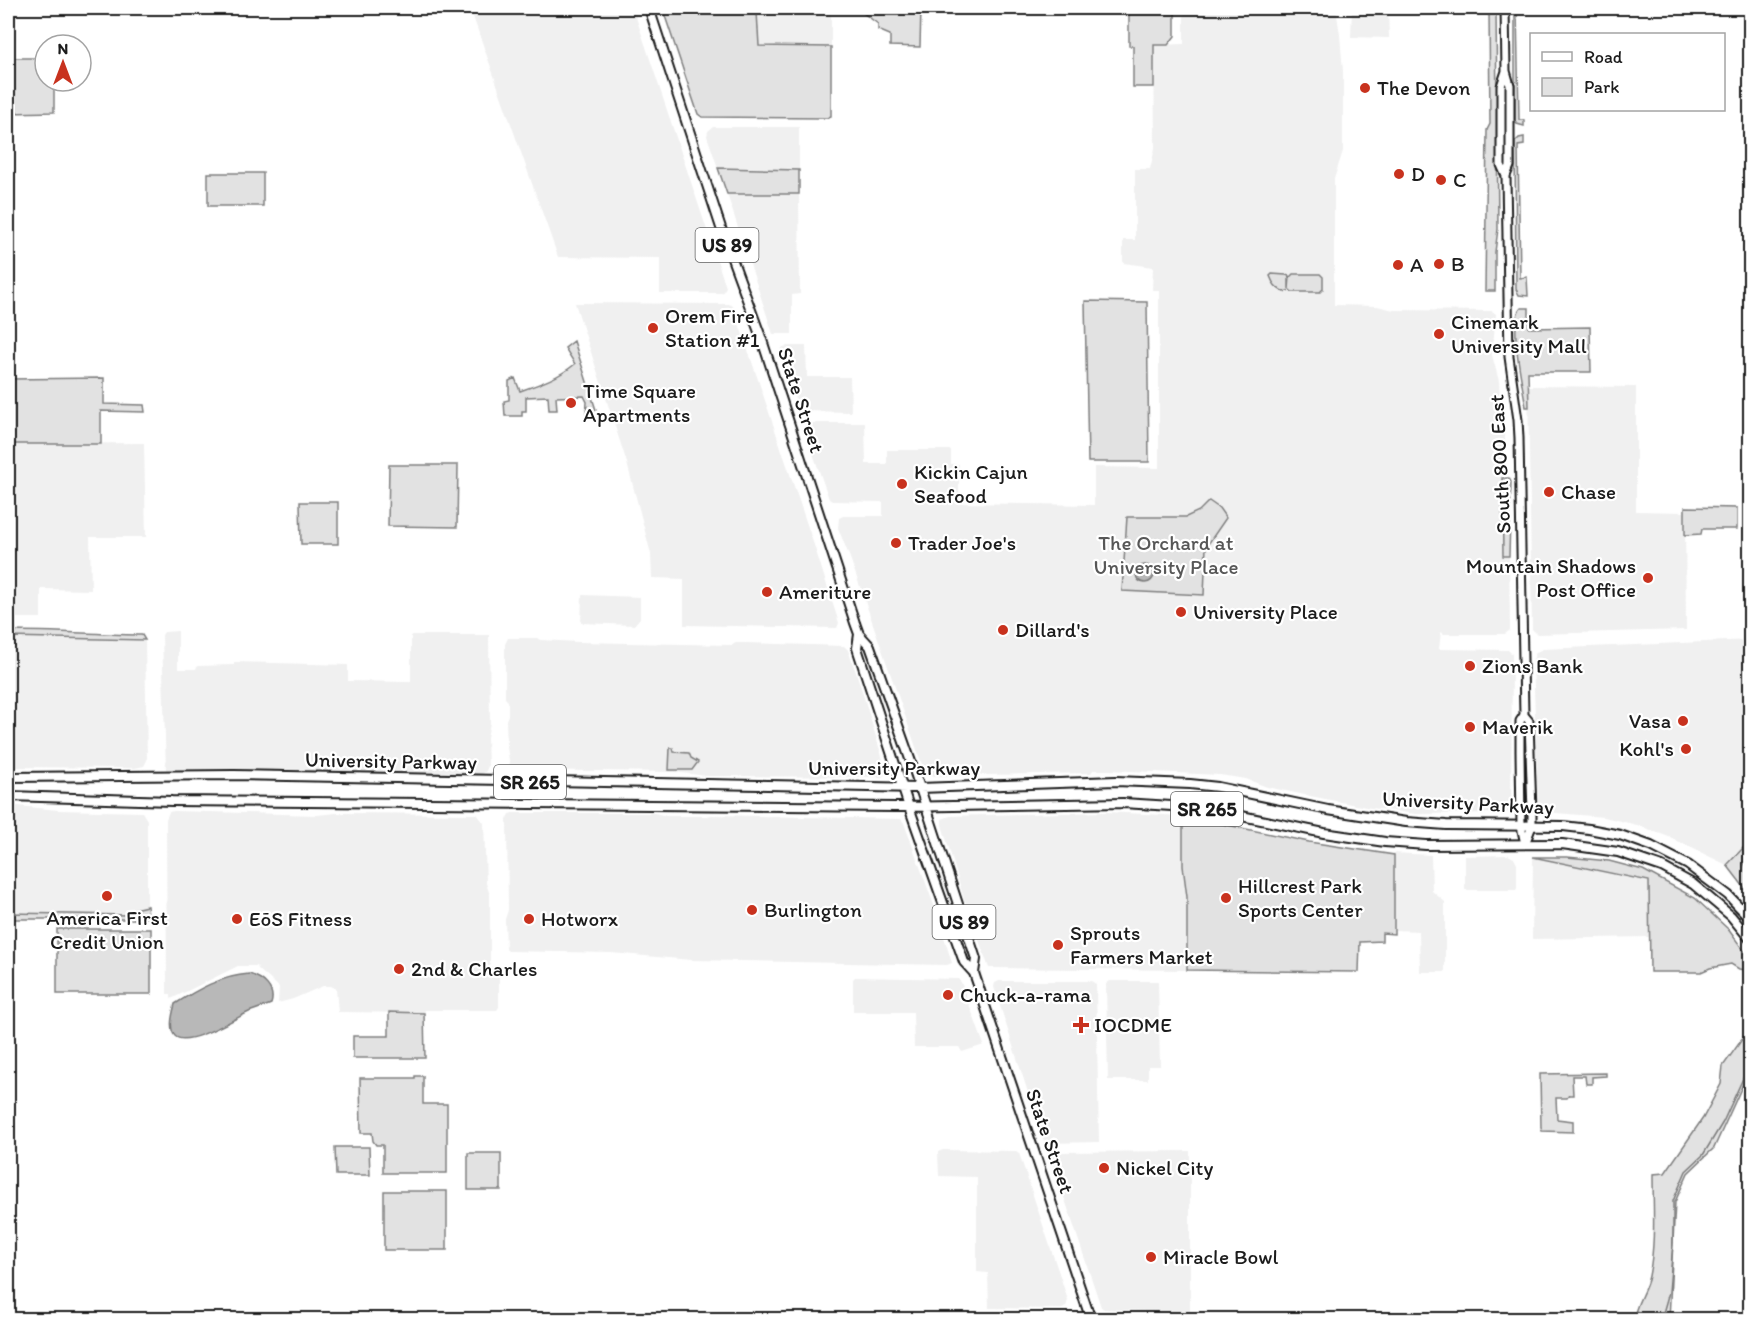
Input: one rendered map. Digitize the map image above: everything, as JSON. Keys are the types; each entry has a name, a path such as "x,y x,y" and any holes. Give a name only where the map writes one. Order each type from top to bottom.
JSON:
{"main road":[{"name":"State Street","path":"649,8 859,634 870,646 920,788 976,959 974,974"},
{"name":"South 800 East","path":"1505,8 1506,71 1510,85 1510,166 1506,176 1509,357 1519,438 1524,715 1520,722 1521,826 1525,844"},
{"name":"South 800 East","path":"1506,71 1501,86 1501,165 1506,176"},
{"path":"1501,86 1506,95 1506,125 1510,132"},
{"name":"State Street","path":"859,634 857,648 909,807 964,962 974,974 1091,1320"},
{"name":"South 800 East","path":"1524,715 1529,721 1532,826 1525,844"},
{"name":"University Parkway","path":"8,777 222,775 903,788 1116,781 1161,782 1218,788 1328,810 1406,822 1446,825 1563,826 1620,835 1651,846 1706,876 1750,918"},
{"name":"University Parkway","path":"8,796 172,801 909,807 1084,803 1146,804 1208,809 1324,833 1385,842 1425,845 1562,844 1605,849 1633,856 1684,878 1731,916 1750,939"}],"shaded area":[{"path":"470,8 633,8 726,287 722,293 660,293 660,258 558,257"},
{"path":"662,8 831,8 831,47 758,46 757,12 663,10"},
{"name":"University Place","path":"1184,8 1336,8 1343,71 1343,151 1334,179 1334,305 1377,306 1394,310 1492,311 1496,314 1492,355 1499,381 1501,416 1505,434 1505,462 1502,465 1503,556 1509,556 1510,630 1505,634 1444,634 1441,632 1439,649 1508,650 1512,654 1511,809 1507,813 1416,814 1300,794 1267,787 1246,779 1220,775 1093,770 1091,773 934,776 929,773 926,776 838,528 839,518 843,516 883,516 883,502 832,501 829,499 805,431 807,425 811,423 865,423 866,464 887,464 887,450 951,450 951,464 959,464 959,503 1094,505 1094,467 1159,468 1159,290 1152,290 1153,267 1123,263 1123,240 1135,240 1135,169 1150,169 1155,148 1154,45 1184,44"},
{"path":"1352,8 1388,8 1389,38 1351,37"},
{"path":"713,127 799,127 799,170 718,168 707,136 708,131"},
{"path":"727,194 799,194 800,294 792,295 792,334 773,334"},
{"path":"575,303 729,304 733,306 814,545 839,623 837,628 684,625 684,579 652,578 651,554 627,463"},
{"path":"787,346 806,346 807,377 850,377 851,412 803,411 798,408 780,351"},
{"path":"1528,386 1636,387 1636,511 1685,512 1686,630 1537,634 1532,629"},
{"path":"144,443 146,537 90,537 91,590 41,589 41,618 8,618 8,444"},
{"path":"1145,565 1151,568 1154,574 1151,580 1145,583 1139,580 1136,574 1139,568"},
{"path":"582,595 640,597 640,618 634,625 581,623"},
{"path":"178,631 178,669 234,665 234,662 348,665 348,681 411,682 411,635 489,635 490,723 487,737 488,766 486,771 482,774 166,772 162,635 164,632"},
{"path":"8,637 145,640 147,760 144,766 135,768 8,767"},
{"path":"508,638 579,642 844,646 848,650 858,678 887,773 882,777 707,776 674,772 513,770 510,767 507,747 508,701 505,698 505,644"},
{"path":"1750,640 1750,828 1744,847 1727,865 1669,837 1637,825 1604,817 1544,812 1540,809 1533,660 1536,652 1543,649"},
{"path":"8,805 58,810 142,812 147,820 147,906 134,909 129,915 8,913"},
{"path":"169,812 317,815 336,813 477,814 484,823 486,883 490,895 490,967 499,966 499,1007 497,1010 425,1010 424,1013 338,1012 336,989 331,986 323,986 278,1003 279,987 257,966 238,966 171,999 171,994 167,994 166,819"},
{"path":"1106,812 1183,816 1183,866 1187,897 1187,970 989,968 964,899 942,819 950,816"},
{"path":"512,813 654,813 667,816 901,819 936,911 952,963 947,965 691,960 611,953 508,951 506,949 505,919 508,910 507,820"},
{"path":"1393,853 1431,855 1432,891 1445,902 1445,972 1420,972 1419,931 1394,930"},
{"path":"1508,855 1514,858 1517,864 1516,890 1465,890 1465,856"},
{"path":"1533,857 1649,881 1650,937 1532,939"},
{"path":"249,974 259,978 270,989 271,1004 200,1035 181,1039 175,1036 171,1024 175,1004 210,984 229,977"},
{"path":"855,977 958,979 984,1045 962,1052 959,1047 914,1047 913,1012 853,1012 853,979"},
{"path":"999,981 1091,981 1096,984 1099,1142 1047,1143 1043,1139 994,987"},
{"path":"1110,981 1158,981 1160,1066 1148,1066 1148,1080 1108,1080 1106,984"},
{"path":"943,1150 1016,1151 1019,1153 1068,1300 1066,1307 1062,1309 989,1308 988,1273 977,1272 977,1177 939,1176 938,1152"},
{"path":"1190,1151 1190,1313 1104,1309 1101,1307 1051,1158 1057,1152"}],"green space":[{"path":"858,8 921,8 920,47 890,46 890,35 878,30 878,24"},
{"path":"1489,8 1496,8 1498,229 1495,252 1495,291 1485,291 1487,130 1490,124"},
{"path":"1515,8 1517,8 1519,120 1524,120 1524,126 1517,124 1515,120"},
{"path":"1129,9 1175,9 1175,36 1168,45 1154,45 1154,87 1133,87 1133,46 1129,46"},
{"path":"663,10 757,12 759,46 831,47 831,116 827,118 702,117 698,114"},
{"path":"8,58 33,58 33,93 54,93 54,112 8,113"},
{"path":"1524,137 1524,145 1518,146 1520,278 1527,277 1528,296 1519,295 1516,289 1515,142"},
{"path":"718,168 799,170 799,194 727,194"},
{"path":"208,173 263,173 263,206 208,206"},
{"path":"1272,274 1289,276 1289,289 1290,277 1293,274 1320,274 1323,277 1323,289 1320,292 1292,292 1290,290 1284,292 1274,284 1270,276"},
{"path":"1085,301 1147,302 1149,462 1088,462"},
{"path":"1521,308 1529,308 1529,328 1590,327 1591,372 1528,372 1529,407 1526,407 1516,340 1517,315"},
{"name":"Time Square Apartments","path":"574,341 596,410 586,416 587,402 584,396 556,397 557,410 549,410 548,396 526,397 526,411 522,411 522,416 505,416 504,401 509,400 509,381 515,378 520,391 562,373 575,364 565,348"},
{"path":"104,378 104,404 144,405 145,412 101,411 101,444 8,444 8,379"},
{"path":"389,465 458,465 457,527 388,526"},
{"path":"1502,478 1509,478 1511,482 1509,556 1503,556"},
{"name":"The Orchard at University Place","path":"1209,501 1219,508 1226,518 1206,547 1204,595 1122,591 1127,517 1186,517 1199,511"},
{"path":"300,502 338,502 338,544 301,544"},
{"path":"1685,507 1737,508 1737,529 1702,529 1701,534 1685,535"},
{"path":"8,631 142,635 145,640 8,637"},
{"path":"670,748 673,748 674,752 689,753 691,758 698,762 692,770 669,770"},
{"path":"1183,816 1309,842 1394,855 1394,934 1382,933 1382,941 1360,942 1359,972 1187,970 1187,897 1183,866"},
{"path":"1744,847 1745,864 1750,876 1750,895 1727,865"},
{"path":"1533,857 1609,861 1643,870 1695,898 1728,929 1750,959 1750,983 1745,970 1731,964 1701,972 1650,972 1649,881"},
{"path":"147,906 148,914 145,919 8,919 8,913 129,915 134,909"},
{"path":"57,929 151,929 151,994 57,994"},
{"path":"389,1012 424,1013 425,1058 353,1058 353,1036 389,1036"},
{"path":"1750,1028 1750,1071 1714,1148 1688,1173 1675,1202 1669,1319 1634,1319 1636,1308 1648,1282 1653,1250 1653,1174 1665,1173 1703,1118 1721,1084 1723,1066"},
{"path":"1606,1073 1606,1076 1592,1077 1592,1084 1586,1084 1585,1076 1572,1076 1573,1095 1567,1098 1556,1098 1557,1119 1573,1121 1573,1132 1542,1131 1540,1074"},
{"path":"415,1076 423,1076 423,1104 447,1104 447,1173 383,1173 383,1145 376,1145 372,1133 361,1133 360,1078 415,1078"},
{"path":"335,1147 369,1147 370,1175 336,1175"},
{"path":"468,1153 501,1153 501,1190 468,1190"},
{"path":"384,1191 447,1191 447,1250 384,1250"}],"waterway":[{"path":"1661,1320 1669,1292 1673,1243 1673,1201 1686,1171 1703,1155 1723,1122 1750,1063"}],"place":[{"name":"The Devon","path":"1365,88"},
{"name":"D","path":"1399,174"},
{"name":"C","path":"1441,180"},
{"name":"B","path":"1439,264"},
{"name":"A","path":"1398,265"},
{"name":"Orem Fire Station #1","path":"653,328"},
{"name":"Cinemark University Mall","path":"1439,334"},
{"name":"Time Square Apartments","path":"571,403"},
{"name":"Kickin Cajun Seafood","path":"902,484"},
{"name":"Chase","path":"1549,492"},
{"name":"Trader Joe's","path":"896,543"},
{"name":"Mountain Shadows Post Office","path":"1648,578"},
{"name":"Ameriture","path":"767,592"},
{"name":"University Place","path":"1181,612"},
{"name":"Dillard's","path":"1003,630"},
{"name":"Zions Bank","path":"1470,666"},
{"name":"Vasa","path":"1683,721"},
{"name":"Maverik","path":"1470,727"},
{"name":"Kohl's","path":"1686,749"},
{"name":"America First Credit Union","path":"107,896"},
{"name":"Hillcrest Park Sports Center","path":"1226,898"},
{"name":"Burlington","path":"752,910"},
{"name":"EōS Fitness","path":"237,919"},
{"name":"Hotworx","path":"529,919"},
{"name":"Sprouts Farmers Market","path":"1058,945"},
{"name":"2nd & Charles","path":"399,969"},
{"name":"Chuck-a-rama","path":"948,995"},
{"name":"IOCDME","path":"1081,1025"},
{"name":"Nickel City","path":"1104,1168"},
{"name":"Miracle Bowl","path":"1151,1257"}]}
